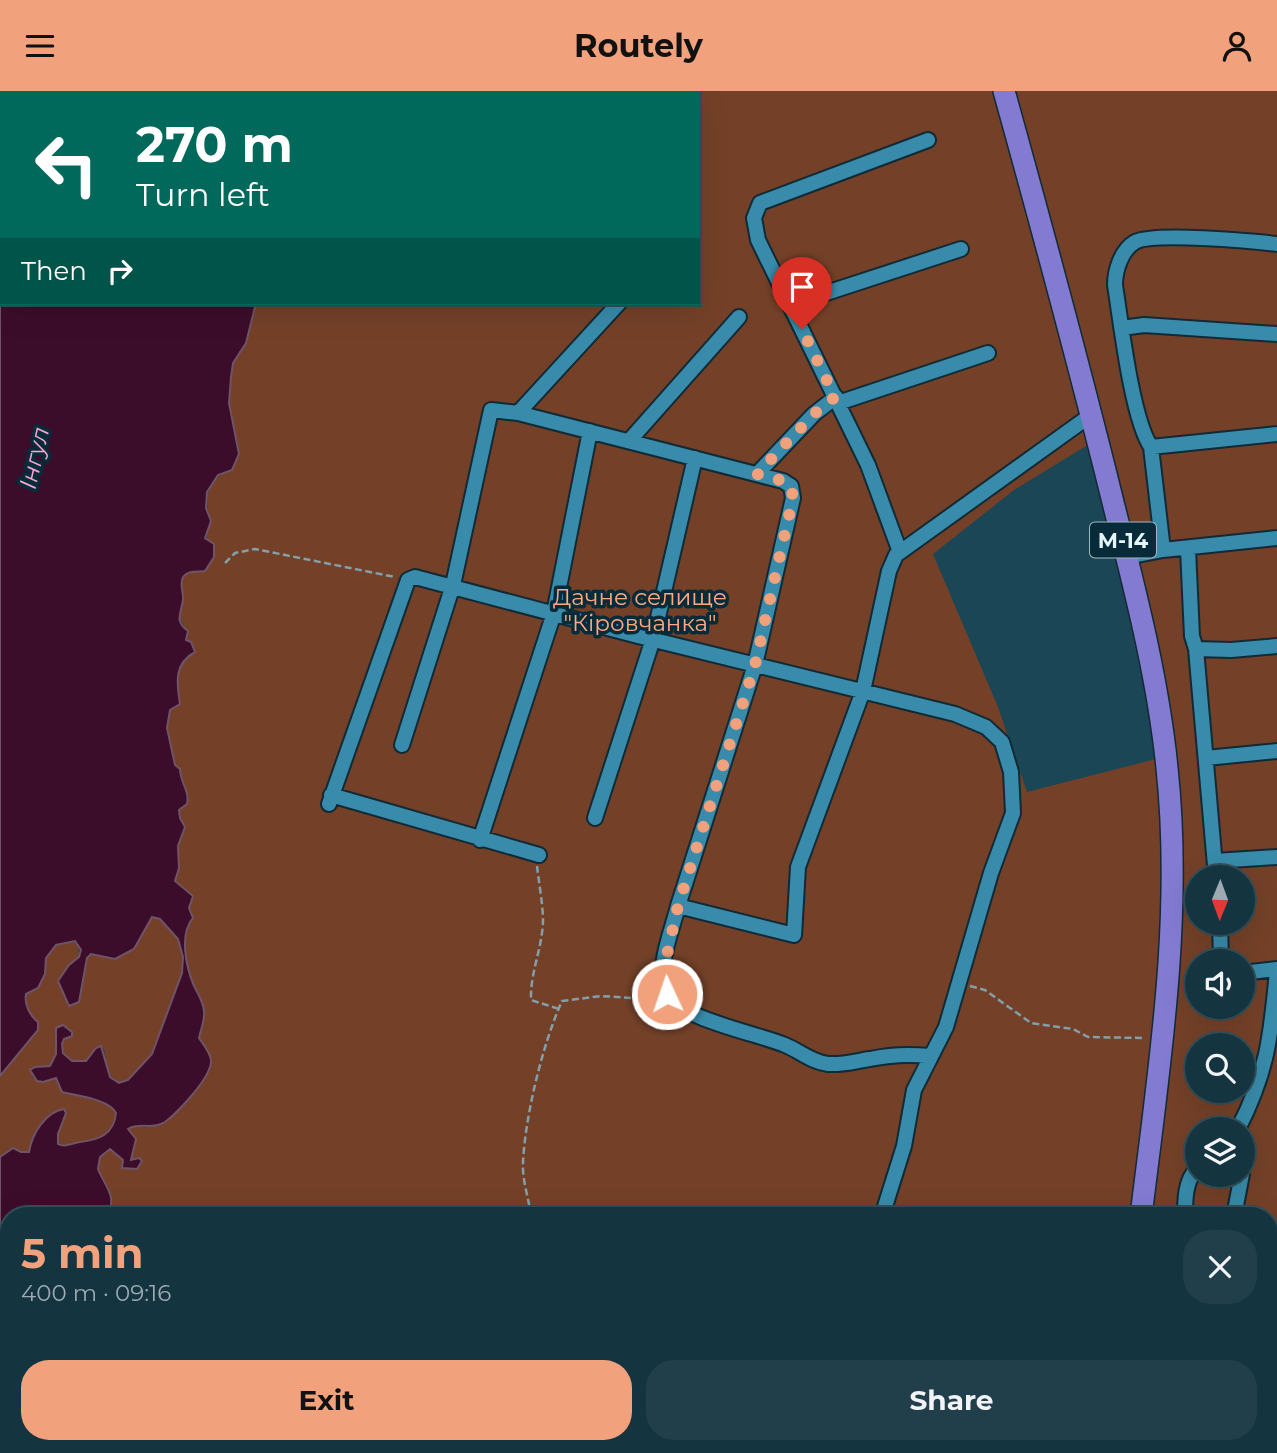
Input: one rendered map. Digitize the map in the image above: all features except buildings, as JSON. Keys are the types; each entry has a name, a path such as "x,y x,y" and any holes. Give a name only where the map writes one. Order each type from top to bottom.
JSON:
{"highway":[{"name":"М-14","path":"1004,91 1127,557 1158,700 1169,789 1171,923 1163,1037 1142,1207"}],"lane":[{"path":"900,552 868,465 758,240 754,218 760,203 928,140"},
{"path":"1163,550 1151,447 1144,437 1115,278 1125,252 1136,241 1199,237 1277,244"},
{"path":"795,315 817,296 961,249"},
{"path":"518,413 617,305"},
{"path":"629,441 739,317"},
{"path":"1122,328 1144,325 1277,334"},
{"path":"757,474 814,414 837,400 988,353"},
{"path":"402,745 453,586 491,410 518,413 783,481 791,486 793,498 755,665 678,906 664,968 667,994 680,1006 715,1022 786,1045 815,1061 848,1064 873,1058 929,1056"},
{"path":"678,906 794,935 799,867 863,691 889,571 900,552 1091,415"},
{"path":"480,840 554,613 590,431"},
{"path":"1151,447 1277,434"},
{"path":"595,818 653,639 695,458"},
{"path":"1127,557 1163,550 1277,538"},
{"path":"1188,548 1192,636 1196,649 1215,865"},
{"path":"537,854 330,799 408,580 420,578 453,586 482,596 974,720 995,734 1006,752 1011,772 1013,813 990,873 960,984 941,1039 929,1056 909,1105 904,1146 885,1207"},
{"path":"1196,649 1231,650 1277,646"},
{"path":"1206,758 1277,751"},
{"path":"1215,861 1277,857"},
{"path":"1244,1117 1259,1086 1271,1044 1277,970 1255,972"},
{"path":"1185,1207 1188,1187"},
{"path":"1236,1207 1239,1187"}],"path":[{"path":"225,563 235,553 255,549 408,580"},
{"path":"537,854 543,922 539,953 530,981 531,1000 559,1009"},
{"path":"960,984 985,991 1031,1023 1073,1030 1088,1037 1163,1037"},
{"path":"530,1207 523,1165 528,1123 551,1025 562,1001 600,996 633,999 667,994"}],"green space":[{"name":"Дачне селище \"Кіровчанка\"","path":"700,91 998,91 1091,443 1014,490 933,554 998,707 1027,792 1160,758 1166,923 1136,1207 111,1207 111,1197 98,1169 100,1157 110,1148 124,1161 122,1165 135,1161 130,1157 135,1144 128,1129 157,1125 173,1115 200,1085 209,1064 210,1056 199,1038 202,1004 186,959 185,941 193,917 189,908 192,900 175,881 178,846 184,832 179,809 185,806 185,788 181,781 181,771 175,765 167,728 170,710 178,698 177,672 188,634 179,616 182,580 185,574 201,572 207,527 210,524 209,491 216,478 232,470 239,454 229,403 233,363 246,343 256,305 700,305"},
{"path":"1011,91 1277,91 1277,1207 1150,1207 1176,800"},
{"path":"152,917 160,919 178,939 183,957 182,973 152,1054 128,1080 119,1083 108,1073 104,1049 101,1046 82,1063 68,1058 62,1044 64,1039 71,1037 72,1032 56,1045 50,1066 37,1067 32,1076 37,1081 56,1078 64,1093 103,1102 114,1108 116,1120 107,1134 95,1141 60,1146 58,1134 66,1113 64,1109 57,1111 46,1120 29,1152 9,1149 0,1157 0,1076 38,1030 38,1022 32,1016 26,1000 28,992 37,990 45,974 46,958 56,945 69,941 78,944 79,957 69,965 59,981 67,1003 80,997 87,958 91,954 110,958 141,938 148,920"}],"water":[{"name":"Інгул","path":"0,305 256,305 246,343 233,363 231,377 229,403 239,454 232,470 218,475 207,492 206,508 211,521 205,538 214,544 214,557 205,571 188,573 182,580 180,620 188,631 186,640 191,642 195,652 180,668 180,704 170,710 167,728 175,765 180,769 188,799 187,804 179,810 185,827 178,846 179,868 175,881 193,896 189,908 193,918 186,933 185,951 191,978 203,1007 204,1018 199,1038 211,1059 209,1069 185,1104 165,1122 128,1129 136,1139 131,1160 139,1158 142,1161 137,1169 122,1168 123,1160 110,1149 100,1157 98,1169 111,1197 110,1207 0,1207 0,1157 13,1148 29,1152 40,1125 51,1114 64,1109 66,1113 58,1134 58,1144 63,1146 104,1135 115,1120 116,1113 107,1104 62,1092 56,1078 37,1081 30,1070 50,1066 56,1054 56,1028 63,1025 72,1032 72,1036 64,1039 62,1044 63,1053 72,1061 86,1061 96,1048 101,1046 110,1077 119,1083 128,1080 152,1054 182,973 183,957 178,939 160,919 152,917 134,949 115,959 91,954 87,958 79,1002 69,1006 58,981 69,965 79,957 81,950 75,941 56,945 46,958 45,974 38,988 26,994 27,1006 38,1022 38,1030 0,1076"}],"route":[{"path":"667,994 664,968 678,906 755,665 793,498 791,486 757,474 814,414 835,397 802,329"}]}
